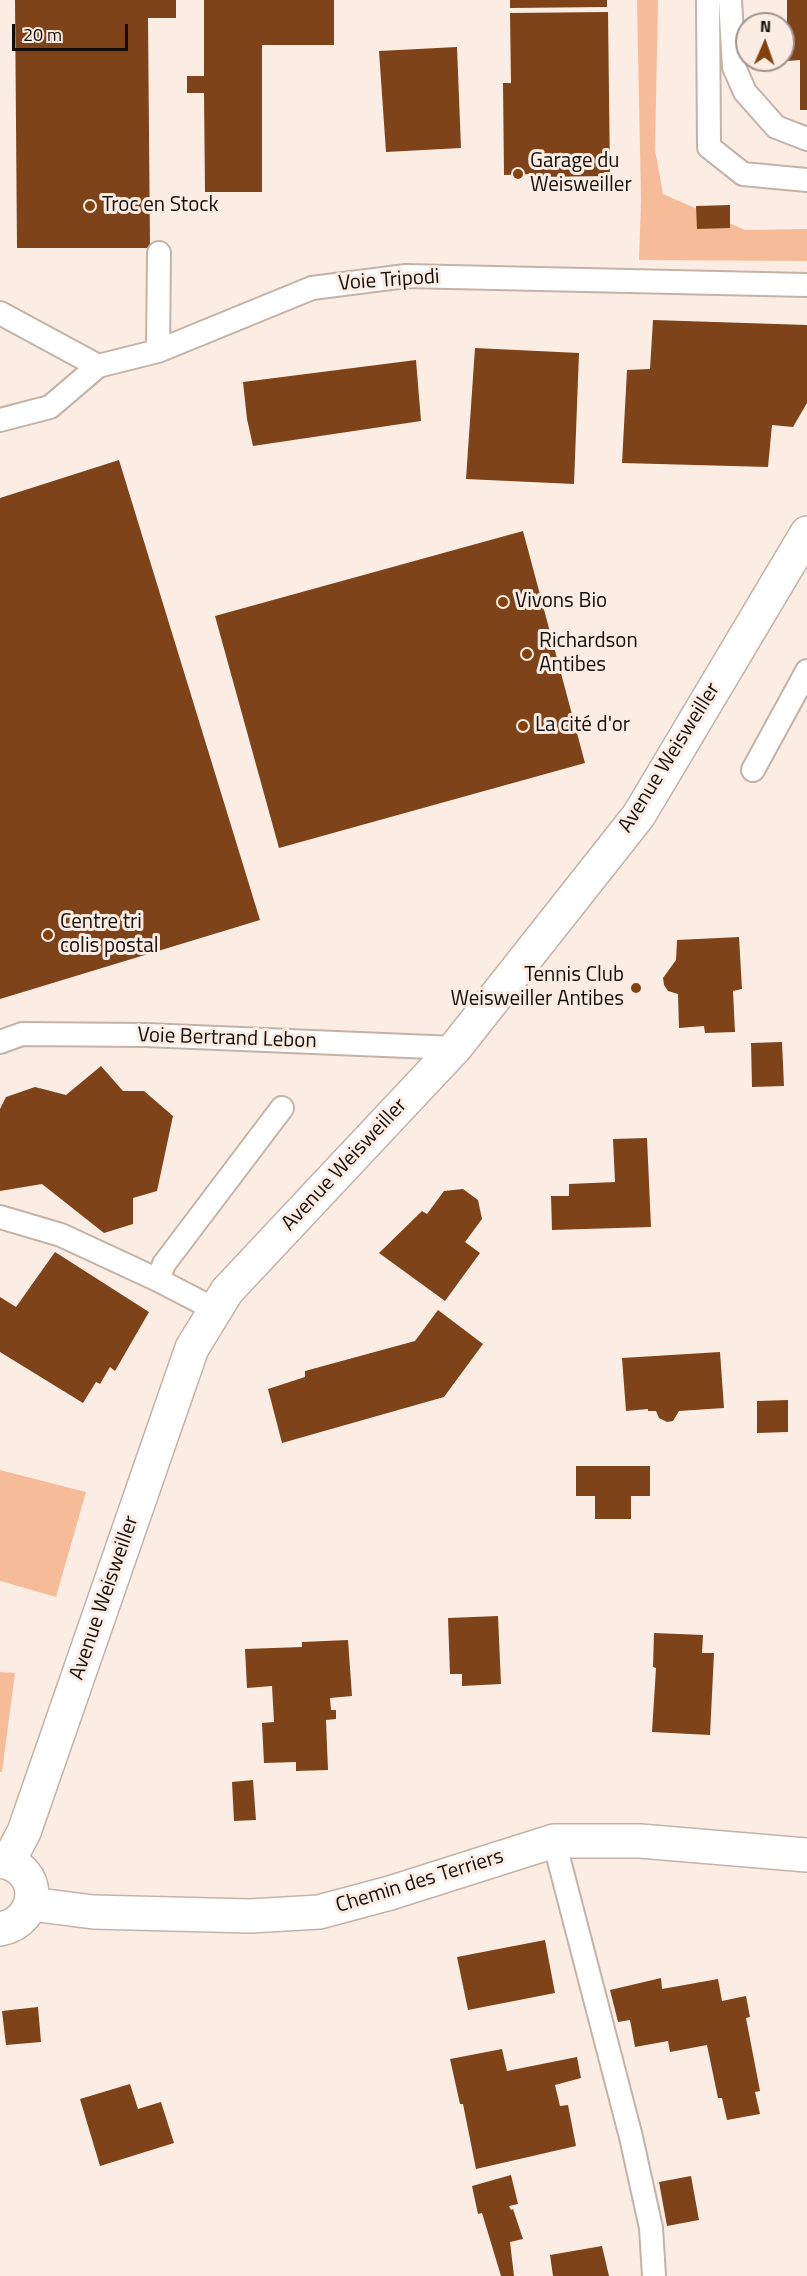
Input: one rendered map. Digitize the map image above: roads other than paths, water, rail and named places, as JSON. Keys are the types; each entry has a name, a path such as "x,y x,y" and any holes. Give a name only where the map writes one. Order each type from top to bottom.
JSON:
{"street":[{"name":"Avenue Weisweiller","path":"4,1861 24,1832 192,1348 227,1291 455,1048 639,815 807,533"},
{"name":"Chemin des Terriers","path":"31,1904 93,1912 250,1916 319,1912 390,1893 554,1841 640,1840 807,1855"},
{"path":"0,1929 20,1921 31,1904 33,1893 25,1874 4,1861"}],"lane":[{"path":"708,0 709,147 743,174 807,180"},
{"path":"730,0 734,67 745,92 776,127 807,139"},
{"path":"158,351 159,253"},
{"name":"Voie Tripodi","path":"98,366 158,351 312,288 406,276 807,285"},
{"path":"0,313 98,366 50,407 0,420"},
{"path":"753,770 807,671"},
{"name":"Voie Bertrand Lebon","path":"0,1042 22,1034 146,1035 455,1048"},
{"path":"158,1280 164,1264 282,1108"},
{"path":"0,1217 61,1235 216,1310"},
{"path":"554,1841 631,2137 651,2228 654,2276"}],"place":[{"name":"Garage du Weisweiller","path":"518,174"},
{"name":"Troc en Stock","path":"90,206"},
{"name":"Vivons Bio","path":"503,602"},
{"name":"Richardson Antibes","path":"527,654"},
{"name":"La cité d'or","path":"523,726"},
{"name":"Centre tri colis postal","path":"48,935"},
{"name":"Tennis Club Weisweiller Antibes","path":"636,988"}]}
